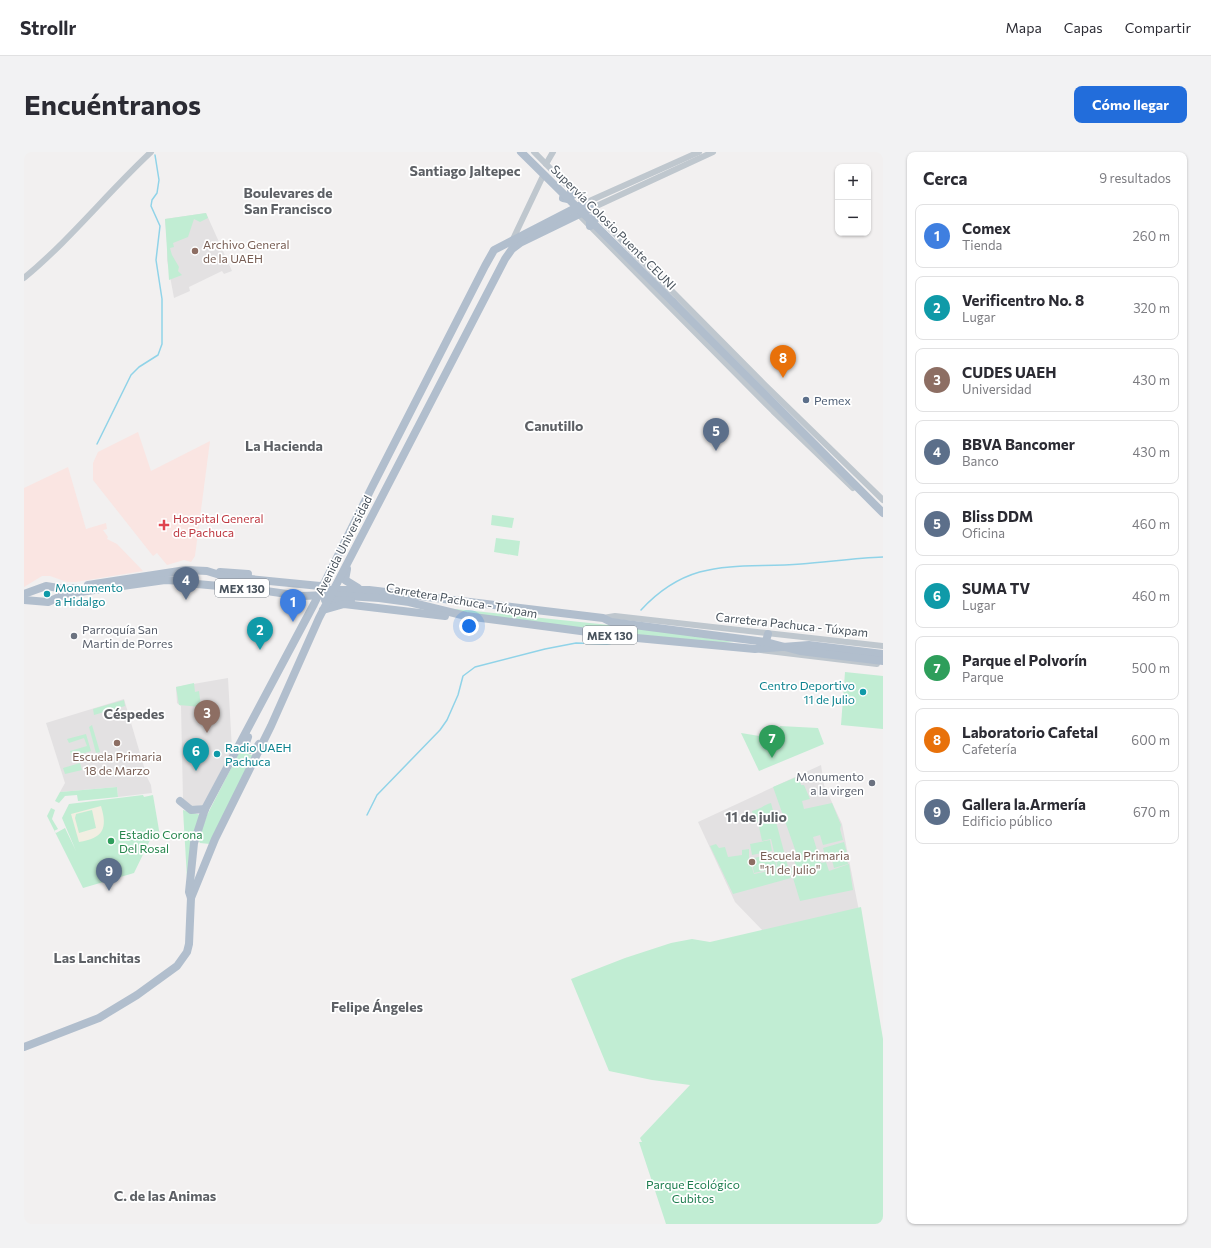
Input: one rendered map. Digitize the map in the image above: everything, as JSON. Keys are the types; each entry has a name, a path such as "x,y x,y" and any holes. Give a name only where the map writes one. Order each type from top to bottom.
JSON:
{"main road":[{"name":"Supervía Colosio Puente CEUNI","path":"521,152 674,301"},
{"name":"Supervía Colosio Puente CEUNI","path":"528,152 674,301"},
{"path":"562,198 568,199 571,197 571,189"},
{"name":"Avenida Universidad","path":"191,898 215,839 271,726 323,610 330,574 494,250 513,239 587,206"},
{"name":"Avenida Universidad","path":"339,580 505,259 520,243 576,211"},
{"path":"590,226 592,218 600,218"},
{"path":"674,301 868,494 883,506"},
{"path":"415,404 426,410"},
{"path":"868,494 883,513"},
{"path":"350,560 345,580 351,585 363,590"},
{"name":"MEX 130","path":"24,594 46,586 65,589 163,575 178,571 207,571 230,579 254,584 326,592"},
{"path":"207,571 326,592"},
{"path":"330,574 332,579 339,580"},
{"path":"184,581 230,579"},
{"name":"MEX 130","path":"24,600 48,602 66,594 164,580 184,581 197,584 252,589 301,596 326,592"},
{"path":"24,1047 99,1018 138,995 177,966 187,952 189,944 191,898 189,892 194,843 205,809 312,608 339,580"},
{"name":"Carretera Pachuca - Túxpam","path":"326,592 363,590 603,618 611,622 766,642 800,651 844,659"},
{"name":"Carretera Pachuca - Túxpam","path":"326,592 421,606 466,616 626,637 755,649 809,646 883,655"},
{"path":"301,596 309,602 312,608"},
{"path":"312,608 318,606 323,610 344,604 454,617 466,616"},
{"path":"421,606 446,605 479,609 501,607"},
{"path":"714,645 764,643 768,634"},
{"name":"MEX 130","path":"844,659 883,664"},
{"path":"263,702 262,711 246,741 246,748 252,751 255,750 271,726"},
{"path":"180,801 191,810 205,809"}],"street":[{"path":"24,278 49,258 126,174 151,152"},
{"path":"516,152 590,226 687,314 883,500"},
{"path":"534,152 600,218 773,411 878,511 883,520"},
{"path":"546,164 553,152"},
{"name":"Avenida Universidad","path":"587,206 698,152"},
{"name":"Avenida Universidad","path":"587,206 713,152"},
{"path":"513,239 542,178"},
{"name":"Carretera Pachuca - Túxpam","path":"603,618 615,616 768,634 881,645"},
{"name":"Carretera Pachuca - Túxpam","path":"755,649 844,659 872,664 883,664"},
{"path":"844,659 857,654 883,655"}],"shaded area":[{"name":"Archivo General de la UAEH","path":"206,213 232,271 224,274 222,271 189,287 190,291 174,298 167,260 165,219"},
{"name":"Hospital General de Pachuca","path":"138,432 151,471 210,441 195,556 191,562 184,560 167,565 157,553 153,556 93,480 93,463 98,452"},
{"path":"68,467 86,529 106,523 107,529 103,530 108,537 107,539 117,544 143,571 76,582 67,582 50,576 42,576 24,587 24,488"},
{"path":"228,678 232,750 203,805 192,807 183,800 181,706 177,703 176,687"},
{"path":"124,699 147,777 151,785 152,793 118,797 117,787 60,792 65,783 46,723"},
{"path":"821,765 824,785 842,824 860,916 765,933 735,902 698,822"}],"green space":[{"path":"206,213 208,218 200,222 194,219 188,237 173,243 174,247 170,248 179,267 178,271 182,275 169,280 165,219"},
{"path":"492,515 514,518 512,528 491,525"},
{"path":"496,538 520,541 518,556 494,552"},
{"path":"446,608 638,628 734,642 721,643 603,631 446,610"},
{"name":"Centro Deportivo 11 de Julio","path":"845,672 883,676 883,729 841,725"},
{"path":"194,683 195,692 199,691 201,707 179,705 176,687"},
{"path":"124,700 125,706 94,715 93,709"},
{"path":"92,725 100,752 96,753 89,727"},
{"path":"780,726 818,728 824,744 759,771 741,733 779,739"},
{"path":"86,734 91,751 72,757 70,751 87,746 84,738 69,743 67,739"},
{"path":"242,747 246,753 254,756 210,844 200,843 198,840 207,815"},
{"path":"80,763 82,770 65,774 63,768"},
{"path":"799,776 801,785 804,785 810,799 802,801 804,809 832,803 841,825 840,829 843,840 823,845 820,835 813,837 821,863 826,862 829,871 849,864 853,890 800,901 790,868 796,866 794,860 798,858 773,787"},
{"path":"117,787 118,797 78,801 77,795 65,796 59,803 55,801 60,792"},
{"name":"Estadio Corona Del Rosal","path":"153,795 160,836 151,838 134,873 83,888 55,832 56,833 65,828 76,851 62,818 69,804"},
{"path":"771,803 791,878 733,894 710,846 716,844 719,848 725,847 728,857 742,855 742,850 749,849 749,859 754,874 778,869 771,839 762,841 758,822 755,822 752,811"},
{"path":"51,808 55,810 52,819 58,829 54,831 47,816"},
{"path":"183,810 201,815 187,878"},
{"path":"770,840 772,851 752,855 750,844"},
{"path":"844,842 847,853 826,859 823,848"},
{"path":"773,853 777,868 754,873 751,859"},
{"path":"846,856 848,864 834,868 832,860"},
{"name":"Parque Ecológico Cubitos","path":"861,907 883,1039 883,1224 666,1224 639,1142 642,1142 640,1138 690,1085 652,1080 609,1071 571,979 625,958 671,943 692,939 710,942"}],"sand":[{"path":"101,806 104,821 102,831 94,838 79,842 71,814","holes":["92,810 96,828 79,833 75,818 76,814"]}],"waterway":[{"path":"97,444 131,375 139,367 158,355 162,344 162,299 156,260 160,226 151,206 152,200 157,193 159,180 155,155"},
{"path":"641,610 660,593 678,581 696,573 735,567 801,564 883,557"},
{"path":"367,815 377,795 440,730 447,720 458,695 463,676 475,667 545,649 576,643 613,643"}],"place":[{"name":"Archivo General de la UAEH","path":"195,251"},
{"name":"Laboratorio Cafetal","path":"783,378"},
{"name":"Pemex","path":"806,400"},
{"name":"Bliss DDM","path":"716,451"},
{"name":"Hospital General de Pachuca","path":"164,525"},
{"name":"Monumento a Hidalgo","path":"47,594"},
{"name":"BBVA Bancomer","path":"186,600"},
{"name":"Comex","path":"293,622"},
{"name":"Parroquía San Martin de Porres","path":"74,636"},
{"name":"Verificentro No. 8","path":"260,650"},
{"name":"Centro Deportivo 11 de Julio","path":"863,692"},
{"name":"CUDES UAEH","path":"207,733"},
{"name":"Escuela Primaria 18 de Marzo","path":"117,743"},
{"name":"Radio UAEH Pachuca","path":"217,754"},
{"name":"Parque el Polvorín","path":"772,758"},
{"name":"SUMA TV","path":"196,771"},
{"name":"Monumento a la virgen","path":"872,783"},
{"name":"Estadio Corona Del Rosal","path":"111,841"},
{"name":"Escuela Primaria \"11 de Julio\"","path":"752,862"},
{"name":"Gallera la.Armería","path":"109,891"}],"district":[{"name":"Santiago Jaltepec","path":"465,170"},
{"name":"Boulevares de San Francisco","path":"288,200"},
{"name":"Canutillo","path":"554,425"},
{"name":"La Hacienda","path":"284,445"},
{"name":"Céspedes","path":"134,713"},
{"name":"11 de julio","path":"756,816"},
{"name":"Las Lanchitas","path":"97,957"},
{"name":"Felipe Ángeles","path":"377,1006"},
{"name":"C. de las Animas","path":"165,1195"}]}
